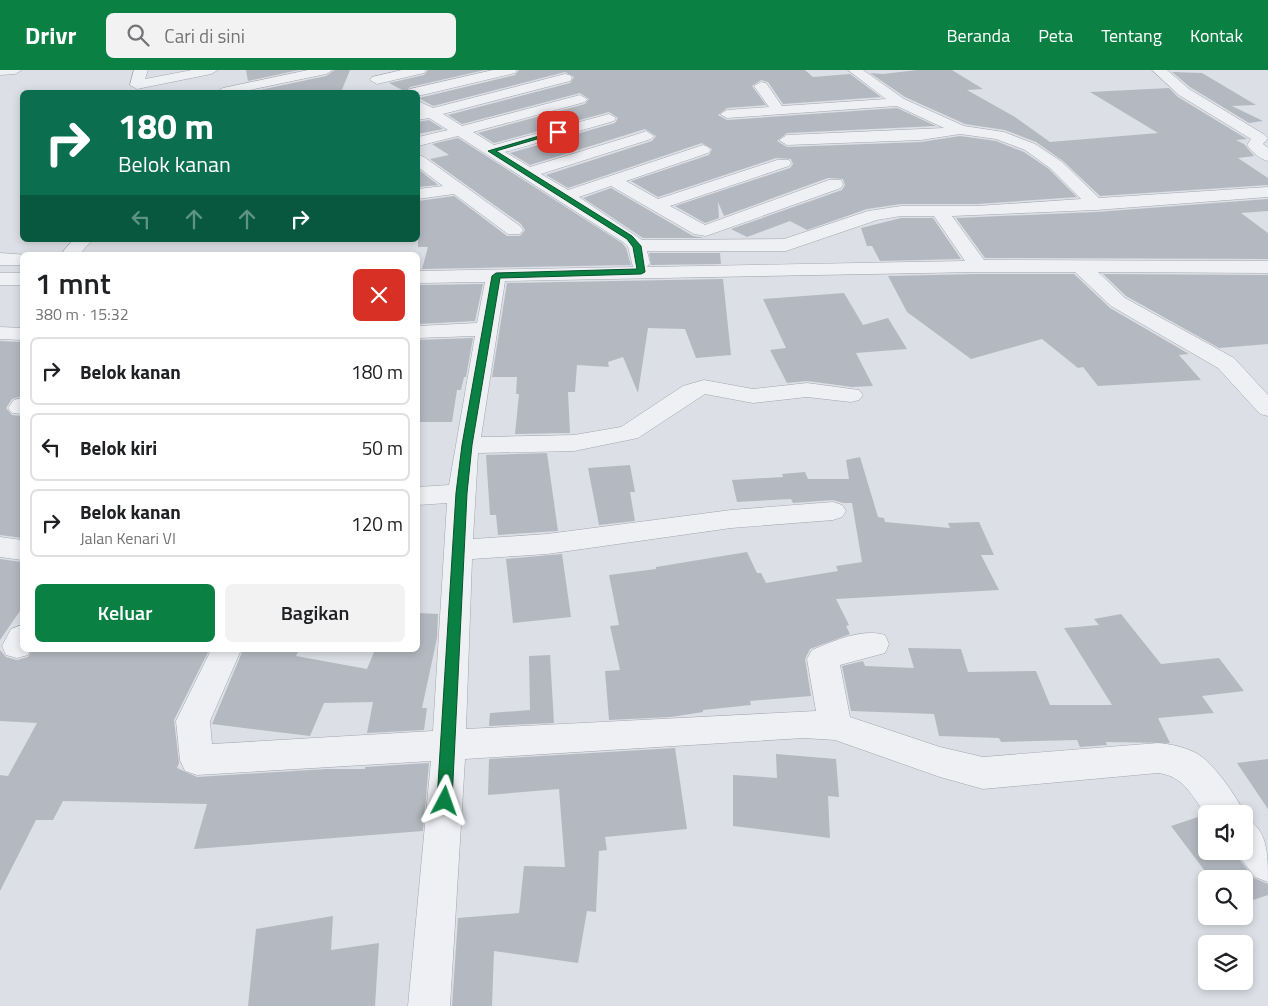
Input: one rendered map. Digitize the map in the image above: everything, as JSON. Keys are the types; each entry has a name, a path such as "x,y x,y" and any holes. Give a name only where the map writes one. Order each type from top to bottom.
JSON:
{"street":[{"path":"0,71 15,70"},
{"path":"141,70 136,84 143,85 211,70"},
{"path":"233,90 326,70"},
{"path":"392,89 373,77 419,70"},
{"path":"420,91 510,70"},
{"path":"1159,70 1184,92 1260,138 1255,145 1268,156"},
{"path":"856,71 875,71"},
{"path":"856,71 899,102 961,130"},
{"path":"422,112 565,78"},
{"path":"272,82 285,90"},
{"path":"761,86 778,110"},
{"path":"420,142 580,98"},
{"path":"727,114 899,102"},
{"path":"422,112 460,132 566,196 629,238 637,246 641,272"},
{"path":"491,151 609,118"},
{"path":"787,140 922,135 961,130 999,135 1030,147 1056,165 1096,204"},
{"path":"527,173 646,136"},
{"path":"566,196 703,150"},
{"path":"420,162 514,230"},
{"path":"657,205 783,163"},
{"path":"613,181 700,230 706,231 835,184"},
{"path":"420,194 456,189"},
{"path":"637,246 786,245 874,215 900,211 940,212 1096,204 1268,192"},
{"path":"940,212 978,266"},
{"path":"71,252 81,242"},
{"path":"0,259 20,259"},
{"path":"420,277 978,266 1268,267"},
{"path":"1080,266 1118,302 1226,364 1268,409"},
{"path":"429,1006 449,745 462,493 467,445 496,276"},
{"path":"0,279 20,279"},
{"path":"420,332 488,329"},
{"path":"467,445 574,443 607,438 629,432 691,391 704,387 753,396 807,390 852,395"},
{"path":"420,496 462,493"},
{"path":"458,550 547,544 618,536 731,518 833,511"},
{"path":"0,547 20,550"},
{"path":"836,726 823,659 843,650 874,644"},
{"path":"225,652 193,721 198,760 804,724 836,726 940,762 984,773 1158,758 1172,760 1192,769 1219,805"},
{"path":"1253,845 1268,864"}],"building":[{"path":"246,70 299,70 248,81"},
{"path":"335,70 350,70 342,90 260,90 326,76"},
{"path":"428,70 485,70 410,87 408,90 402,90 389,83 424,75"},
{"path":"519,70 805,70 813,77 850,74 881,97 783,104 768,82 761,80 752,86 766,105 727,108 718,115 727,120 897,108 936,126 787,133 777,141 787,147 921,142 960,136 996,141 1024,152 1049,169 1077,197 977,204 901,204 867,209 807,230 790,221 747,237 731,229 842,190 845,185 843,179 828,178 724,216 718,202 719,218 705,223 675,206 790,168 793,164 791,159 776,158 658,197 631,181 709,155 712,149 702,143 568,188 546,175 652,141 656,136 645,129 530,165 510,153 615,123 618,118 609,112 494,143 478,133 585,104 589,99 580,93 462,124 448,115 570,83 574,77 565,72 433,106 420,99 515,75"},
{"path":"917,70 952,70 983,89 967,90 1015,117 1050,142 1158,133 1090,92 1169,88 1178,97 1247,139 1236,140 1244,144 1254,156 1238,158 1268,178 1268,185 1100,196 1063,161 1036,142 1005,130 965,124 905,97 870,73 883,74"},
{"path":"1172,72 1202,73 1256,105 1232,106 1263,121 1249,123 1190,87"},
{"path":"429,120 443,129 420,134 420,122"},
{"path":"458,138 622,243 626,248 631,265 422,269 428,247 418,247 418,242 420,242 420,201 454,196 507,236 520,236 525,230 521,224 430,159 449,155 432,144"},
{"path":"420,171 438,185 420,187"},
{"path":"611,188 693,236 705,238 643,238 583,198"},
{"path":"1268,199 1268,211 1241,213 1268,233 1268,259 985,258 956,218 1096,212"},
{"path":"901,218 933,218 961,259 880,261 872,246 867,246 861,228"},
{"path":"649,253 720,253 721,264 651,265"},
{"path":"1074,274 1110,308 1189,354 1179,355 1201,380 1098,386 1083,367 1078,368 1042,339 971,359 907,312 888,276"},
{"path":"1103,274 1268,275 1268,344 1219,348 1126,296"},
{"path":"723,279 731,355 696,358 685,329 648,328 638,393 623,357 608,362 609,367 577,365 575,392 568,392 570,433 515,434 519,394 516,394 517,377 492,377 507,283"},
{"path":"483,284 475,321 420,324 420,285"},
{"path":"844,293 863,325 888,318 907,349 856,353 873,386 852,387 807,381 787,383 770,350 786,348 763,299"},
{"path":"473,338 466,377 464,377 461,390 457,390 452,422 420,422 420,340"},
{"path":"0,341 20,342 20,397 12,399 6,408 12,415 20,416 20,538 0,535"},
{"path":"547,453 558,531 498,535 496,515 490,515 486,455"},
{"path":"860,457 878,517 884,518 885,522 950,528 948,523 979,522 994,555 981,555 999,590 836,599 849,625 846,626 850,634 810,649 805,659 811,696 750,701 751,705 703,710 703,712 671,717 609,720 605,671 620,670 610,626 619,625 609,575 656,569 656,567 747,552 757,573 761,573 766,583 838,571 836,566 862,562 852,503 833,500 793,503 791,499 737,502 732,480 783,477 782,474 805,472 808,479 849,479 846,460"},
{"path":"630,465 635,492 630,492 635,521 599,525 588,468"},
{"path":"562,554 571,617 513,623 506,559"},
{"path":"0,559 20,562 20,611 0,640"},
{"path":"420,613 438,614 437,638 422,708 427,708 424,730 367,733 373,702 324,703 310,736 212,724 242,652 298,652 296,656 367,669 374,652 420,652"},
{"path":"1121,614 1161,664 1219,658 1244,691 1202,696 1214,713 1158,718 1170,743 1106,742 1107,745 1080,747 1077,740 1001,742 999,738 939,736 934,714 851,711 842,666 863,661 865,666 914,668 908,648 961,649 968,672 1036,671 1050,705 1112,705 1064,628 1099,625 1094,619"},
{"path":"0,650 6,657 17,660 28,657 31,652 208,652 174,720 179,763 177,768 197,777 327,769 365,769 365,767 429,763 423,831 194,849 207,804 63,801 53,820 36,820 0,891 0,775 8,776 37,723 0,721"},
{"path":"550,655 554,723 489,726 490,713 530,710 529,656"},
{"path":"675,748 687,829 605,837 607,850 599,851 596,912 587,911 578,963 494,951 492,1006 452,1006 458,918 519,913 524,866 565,867 559,789 488,795 489,759"},
{"path":"776,754 836,759 839,797 828,796 830,838 733,826 733,775 777,778"},
{"path":"1268,759 1268,809 1237,763"},
{"path":"1198,817 1198,860 1240,860 1248,870 1204,870 1171,826"},
{"path":"1253,877 1268,884 1268,895 1253,900"},
{"path":"333,916 331,950 379,943 375,1006 248,1006 256,929"}],"route":[{"path":"445,801 462,493 467,445 496,276 641,272 637,246 629,238 566,196 491,151 558,132"}]}
